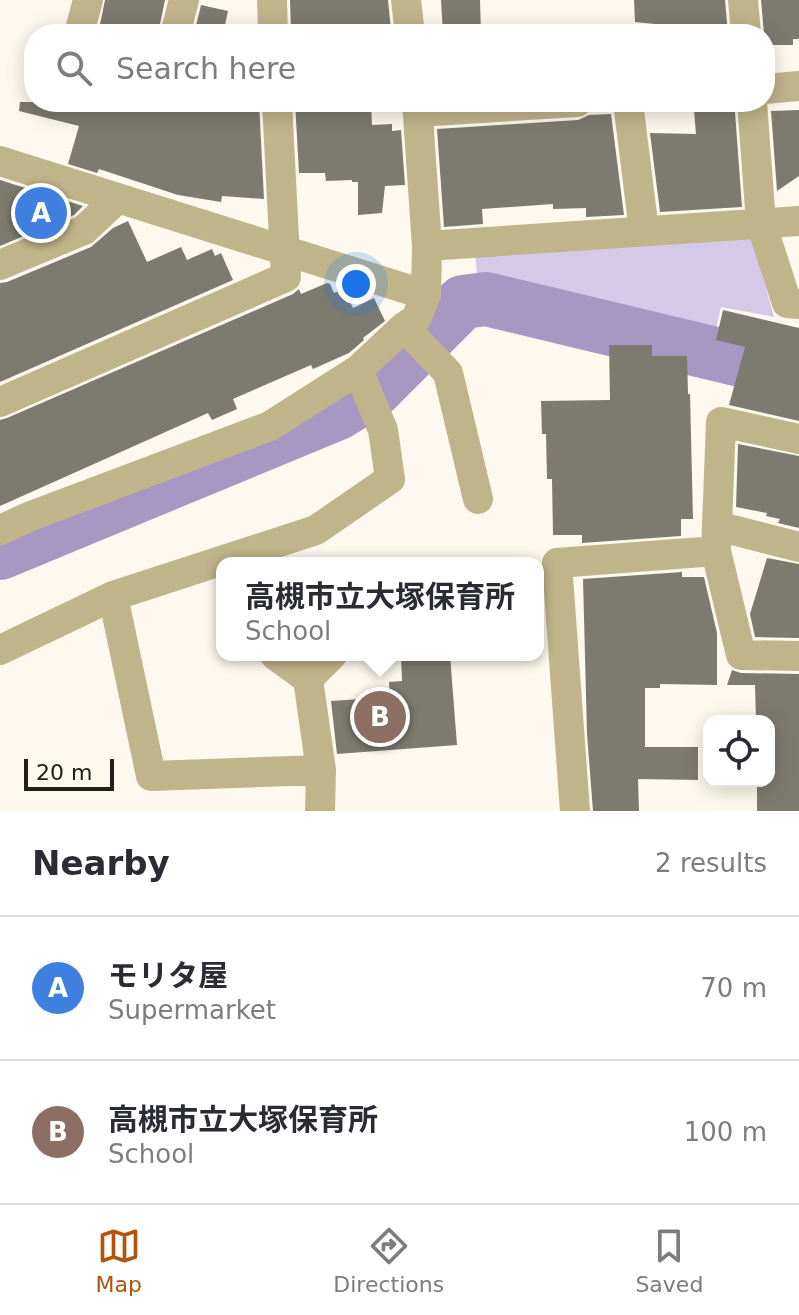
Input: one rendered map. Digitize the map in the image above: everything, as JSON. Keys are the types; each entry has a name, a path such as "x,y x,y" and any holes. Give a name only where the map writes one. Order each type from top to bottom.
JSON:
{"street":[{"path":"82,24 88,0"},
{"path":"178,24 184,0"},
{"path":"272,0 273,24"},
{"path":"406,0 409,24"},
{"path":"743,0 745,24"},
{"path":"775,88 799,86"},
{"path":"0,402 286,277 277,112"},
{"path":"0,530 270,426 413,337 416,319 426,295 427,246 417,112"},
{"path":"629,112 644,231"},
{"path":"753,112 761,223 787,303 799,304"},
{"path":"0,161 426,295"},
{"path":"0,265 84,230 118,198"},
{"path":"427,246 799,221"},
{"path":"413,337 448,373 478,499"},
{"path":"233,557 316,530 390,479 383,430 358,370"},
{"path":"799,439 721,422 716,538 741,655 799,656"},
{"path":"575,811 557,563 716,538 799,547"},
{"path":"0,650 113,596 216,563"},
{"path":"113,596 151,776 321,770"},
{"path":"283,661 308,679 321,770 320,811"},
{"path":"308,679 326,661"}],"shaded area":[{"path":"739,231 753,240 774,317 721,307 713,342 478,287 475,252"}],"building":[{"path":"105,0 165,0 160,24 100,24"},
{"path":"290,0 388,0 390,24 291,24"},
{"path":"441,0 480,0 481,24 442,24"},
{"path":"634,0 725,0 727,24 635,22"},
{"path":"761,0 799,0 799,39 793,39 793,45 775,45 775,24 763,24"},
{"path":"201,5 228,11 225,24 196,24"},
{"path":"20,102 24,102 24,112 260,112 264,199 222,196 221,202 178,195 99,169 97,173 68,164 79,126 19,111"},
{"path":"799,110 799,176 777,191 771,112"},
{"path":"296,112 371,112 372,125 392,124 392,131 401,130 405,185 385,186 382,213 358,215 358,182 326,181 325,173 299,173"},
{"path":"694,112 735,112 742,207 660,212 650,133 696,134"},
{"path":"611,114 624,215 586,217 586,208 553,209 553,204 482,209 483,224 444,227 437,129 578,120 589,115"},
{"path":"0,180 83,206 74,215 0,246"},
{"path":"128,221 147,262 181,247 187,260 212,249 215,256 221,253 233,280 0,382 0,283 91,247 113,228"},
{"path":"327,283 334,293 344,288 353,308 374,298 385,321 349,353 313,369 311,365 233,399 237,409 212,420 208,413 0,506 0,420 299,289 301,294"},
{"path":"723,310 799,328 799,421 729,405 745,347 716,340"},
{"path":"609,345 652,345 652,356 687,356 693,519 681,519 681,536 582,543 582,535 553,535 552,479 547,479 546,434 542,434 541,401 610,400"},
{"path":"738,444 799,456 799,528 778,523 780,519 766,516 767,513 736,507"},
{"path":"767,558 799,564 799,638 755,637 750,614"},
{"path":"682,572 682,577 704,577 717,633 717,685 660,684 660,688 645,688 645,747 698,747 698,780 638,779 639,811 593,811 587,734 583,579"},
{"path":"401,661 450,661 457,745 337,754 331,701 390,697 389,682 402,681"},
{"path":"732,670 741,673 799,674 799,811 757,811 757,787 775,787 775,715 756,715 755,685 727,685"}],"waterway":[{"path":"0,553 338,413 375,390 463,302 486,299 799,374"}],"place":[{"name":"モリタ屋","path":"41,213"},
{"name":"高槻市立大塚保育所","path":"380,717"}]}
